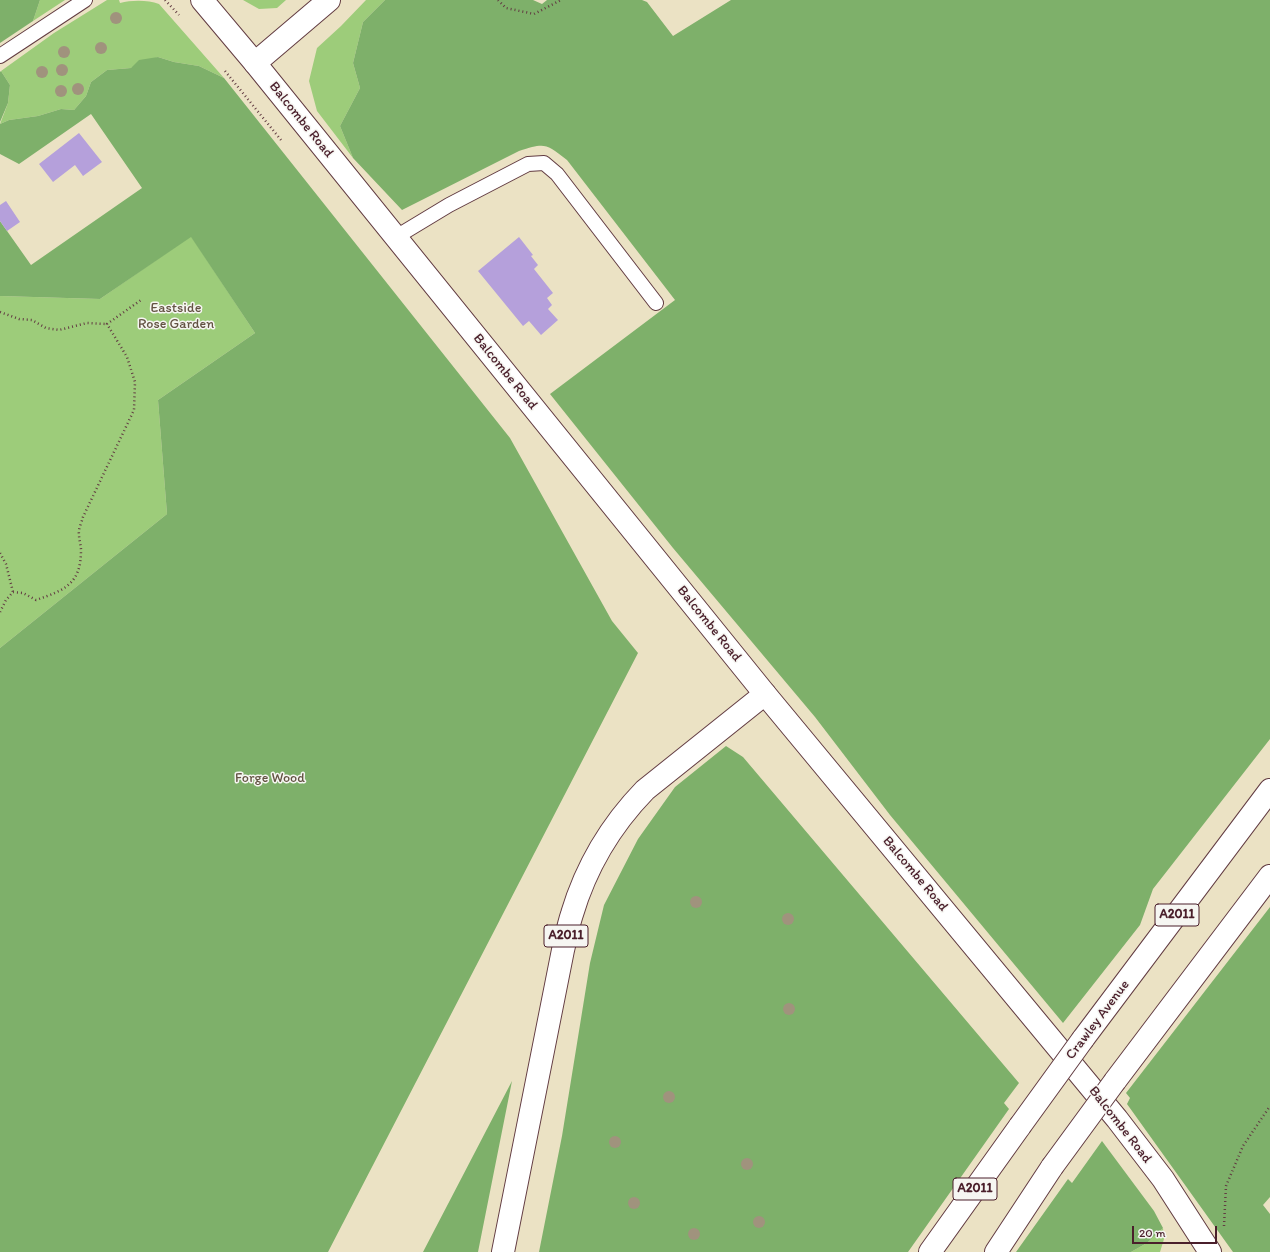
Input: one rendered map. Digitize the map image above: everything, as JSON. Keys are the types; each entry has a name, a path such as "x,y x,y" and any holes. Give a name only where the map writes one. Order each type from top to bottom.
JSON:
{"main road":[{"name":"Balcombe Road","path":"202,0 255,63 765,694 1117,1119 1163,1179 1210,1252"},
{"path":"255,63 328,0"},
{"name":"A2011","path":"503,1252 562,950 572,914 593,860 628,807 645,790 765,694"},
{"name":"Crawley Avenue","path":"930,1252 1083,1039 1270,790"},
{"path":"996,1252 1052,1167 1270,876"}],"lane":[{"path":"0,56 84,0"},
{"path":"396,237 449,205 528,164 544,164 557,174 656,303"}],"path":[{"path":"498,0 506,8 534,14 561,0"},
{"path":"0,312 19,319 32,320 46,328 59,330 87,323 107,324 141,300"},
{"path":"14,592 23,593 36,600 57,593 69,584 78,573 81,549 78,533 83,517 134,410 135,382 127,357 107,324"},
{"path":"0,553 6,564 14,592"},
{"path":"0,612 6,600 14,592"},
{"path":"1224,1230 1226,1186 1243,1146 1270,1106"}],"green space":[{"path":"0,0 40,0 33,21 0,43"},
{"path":"40,0 65,0 33,21"},
{"path":"107,0 119,0 120,3 140,1 159,4 224,78 199,66 174,62 158,57 131,68 107,70 91,82 86,96 74,110 61,109 38,116 9,120 0,124 8,103 10,85 1,71 54,33"},
{"path":"243,0 286,0 277,8 259,9"},
{"path":"366,0 385,0 363,22 353,63 360,88 340,126 353,158 317,111 309,81 317,48"},
{"path":"385,0 533,0 542,4 547,0 642,0 647,2 673,36 731,0 1270,0 1270,739 1153,889 1140,925 1063,1023 890,815 815,717 673,548 550,394 675,300 567,160 554,150 544,146 519,151 402,210 353,158 340,126 360,88 353,63 363,22"},
{"name":"Forge Wood","path":"158,57 174,62 199,66 224,78 510,438 612,621 638,653 328,1252 0,1252 0,648 167,514 158,400 255,333 191,237 100,299 0,296 0,221 31,265 142,188 91,114 19,164 0,154 0,124 9,120 38,116 61,109 74,110 86,96 91,82 107,70 131,68 139,60"},
{"path":"1,71 10,85 8,103 0,122 0,72"},
{"name":"Eastside Rose Garden","path":"191,236 255,333 158,400 167,514 0,648 0,296 100,299"},
{"path":"726,746 743,757 1019,1083 1004,1103 1009,1109 908,1252 539,1252 562,1136 590,963 604,905 638,839 675,787"},
{"path":"1270,907 1270,1197 1263,1205 1270,1214 1270,1252 1233,1252 1127,1104 1130,1098 1126,1093"},
{"path":"512,1081 478,1252 423,1252"},
{"path":"1102,1141 1154,1211 1163,1228 1147,1243 1131,1252 1016,1252 1068,1179 1072,1183"},
{"path":"1163,1228 1164,1239 1160,1252 1131,1252 1147,1243"}],"building":[{"path":"79,133 102,162 83,176 75,165 53,182 39,164"},
{"path":"6,201 20,222 7,231 0,221 0,205"},
{"path":"519,237 533,255 531,256 538,265 534,269 553,293 547,298 552,305 548,309 558,320 541,335 529,321 523,326 478,271"}]}
